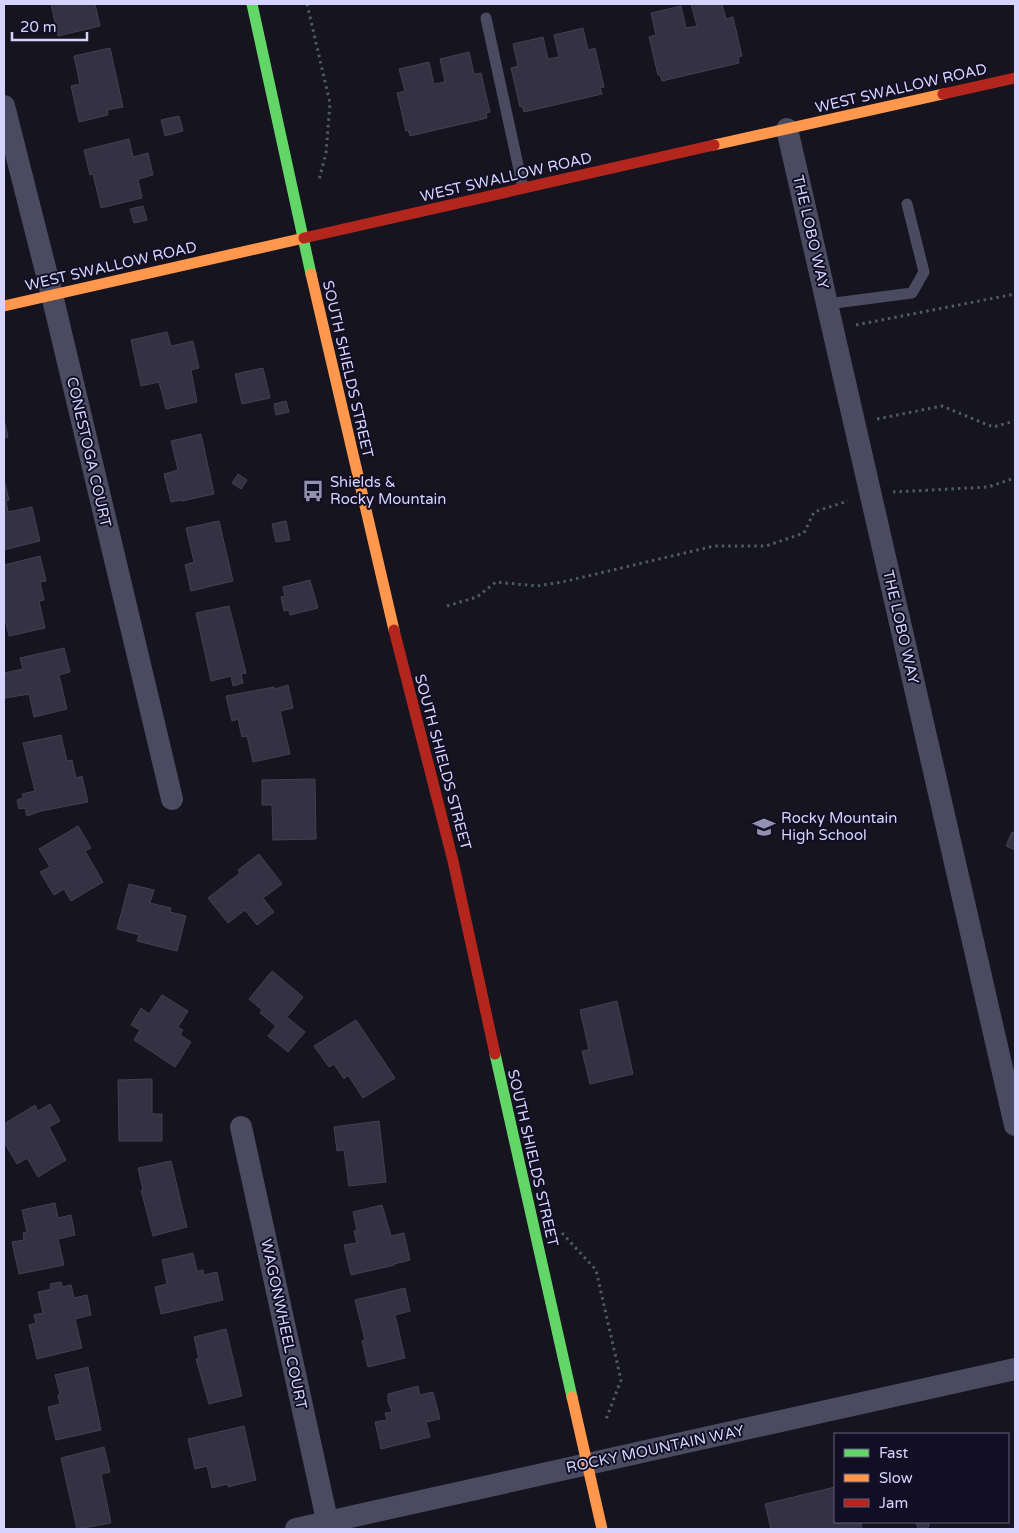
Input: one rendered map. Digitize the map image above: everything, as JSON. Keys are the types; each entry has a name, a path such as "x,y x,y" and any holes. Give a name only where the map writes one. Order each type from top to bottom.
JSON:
{"main road":[{"name":"SOUTH SHIELDS STREET","path":"252,4 303,238 401,662 453,861 520,1175 602,1529"},
{"name":"WEST SWALLOW ROAD","path":"4,306 1015,78"}],"street":[{"name":"CONESTOGA COURT","path":"4,106 52,295 172,799"},
{"name":"THE LOBO WAY","path":"787,129 1015,1125"},
{"name":"WAGONWHEEL COURT","path":"241,1127 328,1526"},
{"name":"ROCKY MOUNTAIN WAY","path":"296,1529 328,1526 588,1463 1015,1370"}],"lane":[{"path":"486,18 523,188"},
{"path":"827,304 912,293 924,272 907,204"}],"path":[{"path":"307,4 330,103 326,153 318,180"},
{"path":"833,330 1015,294"},
{"path":"855,424 942,406 993,427 1015,421"},
{"path":"447,606 476,597 496,582 537,586 562,582 714,546 766,546 804,534 814,512 871,494 988,487 1015,478"},
{"path":"596,1270 622,1380"}],"building":[{"path":"51,4 95,4 100,26 58,36"},
{"path":"691,4 722,4 726,19 733,17 742,56 738,57 739,63 662,81 660,75 658,75 649,37 656,35 651,13 681,6 686,28 697,26"},
{"path":"583,28 588,50 595,48 604,87 600,88 602,94 524,112 522,106 520,107 511,68 518,66 513,44 543,37 548,59 559,57 554,35"},
{"path":"110,48 123,107 107,110 108,115 79,122 71,86 80,84 74,56"},
{"path":"469,52 474,74 481,73 490,112 486,113 487,118 410,136 408,130 406,131 397,93 405,91 399,69 429,62 434,84 445,82 440,59"},
{"path":"179,116 183,131 165,136 161,120"},
{"path":"129,139 133,157 148,153 153,175 138,179 142,198 101,208 93,174 90,175 84,150"},
{"path":"143,206 147,220 134,223 130,209"},
{"path":"167,332 171,346 193,341 199,368 191,370 197,402 166,409 159,382 141,386 131,340"},
{"path":"263,368 270,398 242,404 235,374"},
{"path":"286,401 289,412 276,415 274,404"},
{"path":"4,419 8,437 4,438"},
{"path":"201,434 214,494 171,502 164,474 178,470 171,441"},
{"path":"238,474 247,480 241,489 232,483"},
{"path":"4,479 9,500 6,501 8,512 32,507 40,541 4,550"},
{"path":"219,521 233,581 191,591 185,565 194,562 186,528"},
{"path":"286,521 290,540 276,542 272,524"},
{"path":"40,556 46,581 40,582 44,600 39,601 45,628 9,636 4,614 4,565"},
{"path":"310,580 318,608 290,615 289,610 284,611 281,597 285,596 283,587"},
{"path":"229,606 246,673 241,674 243,683 233,686 231,676 211,681 196,613"},
{"path":"64,648 70,672 59,675 67,709 34,717 29,694 5,698 4,673 23,669 20,658"},
{"path":"288,685 293,708 280,711 290,754 253,762 247,736 242,737 238,719 232,721 226,696 274,687 275,689"},
{"path":"61,735 67,761 72,760 76,778 82,776 88,802 41,811 27,816 25,808 19,809 17,800 23,798 22,794 35,791 23,743"},
{"path":"315,779 316,839 273,840 272,805 262,805 262,780"},
{"path":"78,826 91,848 85,851 103,882 71,901 64,889 54,895 40,872 50,867 39,849"},
{"path":"1012,832 1015,833 1015,850 1006,846"},
{"path":"259,854 282,884 263,898 274,912 257,925 245,910 228,923 208,898 240,873 238,870"},
{"path":"129,884 154,890 150,903 171,908 170,912 186,916 177,951 137,941 139,935 117,929"},
{"path":"272,971 303,997 287,1017 305,1032 288,1052 268,1036 276,1026 260,1013 262,1010 249,999"},
{"path":"162,995 188,1011 178,1027 183,1030 180,1035 191,1042 175,1067 134,1040 140,1030 131,1025 141,1008 149,1014"},
{"path":"617,1001 633,1074 590,1084 582,1051 589,1050 580,1010"},
{"path":"356,1020 395,1078 363,1098 348,1075 344,1079 334,1064 329,1067 314,1046"},
{"path":"152,1079 152,1114 162,1114 162,1141 119,1141 118,1080"},
{"path":"50,1104 60,1121 49,1127 66,1160 38,1177 27,1158 17,1164 4,1142 4,1124 35,1105 38,1111"},
{"path":"379,1121 386,1182 349,1186 344,1150 337,1151 334,1127"},
{"path":"171,1161 187,1227 153,1236 141,1190 143,1190 138,1168"},
{"path":"55,1203 58,1218 71,1215 75,1235 58,1239 64,1265 19,1274 12,1242 24,1240 23,1233 27,1232 22,1210"},
{"path":"382,1205 391,1236 404,1233 410,1260 351,1275 344,1245 357,1243 354,1231 357,1230 353,1212"},
{"path":"193,1253 197,1271 203,1270 204,1275 217,1272 223,1300 161,1314 155,1287 167,1284 162,1260"},
{"path":"61,1282 62,1287 71,1285 74,1298 87,1295 91,1315 75,1319 82,1348 37,1359 29,1325 36,1323 34,1315 43,1313 38,1292 51,1289 50,1284"},
{"path":"405,1288 410,1311 395,1315 405,1358 368,1367 362,1341 365,1340 355,1300"},
{"path":"226,1329 242,1396 209,1404 196,1359 199,1359 194,1337"},
{"path":"88,1367 101,1430 56,1440 48,1407 60,1404 58,1395 60,1394 55,1375"},
{"path":"418,1386 420,1395 433,1392 440,1419 426,1422 430,1437 381,1449 375,1422 387,1420 385,1413 392,1412 388,1401 388,1394"},
{"path":"244,1426 256,1480 228,1487 228,1484 212,1488 207,1466 195,1469 188,1439"},
{"path":"104,1447 110,1472 101,1474 111,1523 77,1529 61,1458"},
{"path":"834,1487 834,1523 861,1523 862,1529 771,1529 765,1504"},
{"path":"916,1523 928,1523 929,1527 918,1529"}],"traffic: fast":[{"path":"252,4 311,274"},
{"path":"495,1054 572,1397"}],"traffic: slow":[{"path":"714,145 943,94"},
{"path":"4,306 304,238"},
{"path":"311,274 394,630"},
{"path":"572,1397 602,1529"}],"traffic: jam":[{"path":"943,94 1015,78"},
{"path":"304,238 714,145"},
{"path":"394,630 453,861 495,1054"}],"place":[{"name":"Shields & Rocky Mountain","path":"313,491"},
{"name":"Rocky Mountain High School","path":"764,827"}]}
